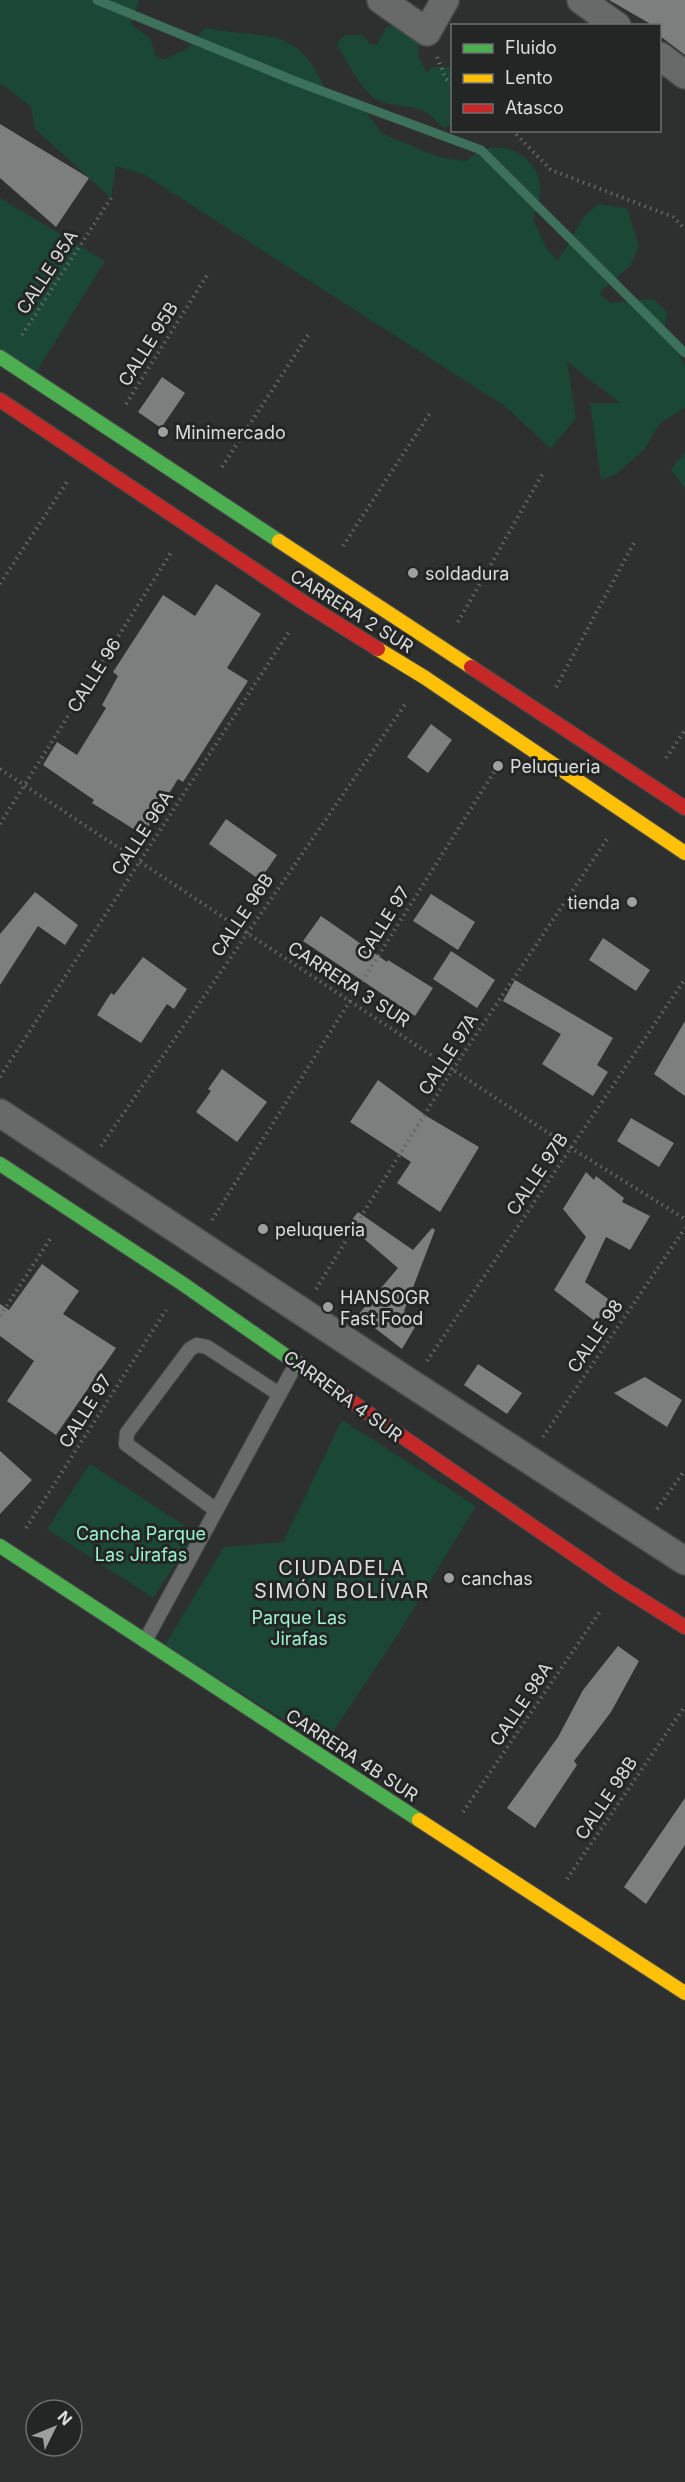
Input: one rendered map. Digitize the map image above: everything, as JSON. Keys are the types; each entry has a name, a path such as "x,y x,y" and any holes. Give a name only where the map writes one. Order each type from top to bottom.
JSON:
{"street":[{"path":"381,0 427,32 446,0"},
{"path":"581,0 613,24"},
{"path":"661,57 685,75"},
{"name":"CARRERA 2 SUR","path":"3,359 56,416 85,456 306,604 424,677 685,853"},
{"name":"CARRERA 2 SUR","path":"0,400 110,430 685,808"},
{"path":"0,1113 527,1460 685,1561"},
{"name":"CARRERA 4 SUR","path":"0,1164 183,1284 297,1362 390,1430 618,1585 685,1627"},
{"name":"CARRERA 4B SUR","path":"5,1549 685,1993"}],"lane":[{"path":"216,1510 126,1444 127,1433 190,1349 197,1345 207,1347 279,1394"},
{"path":"145,1641 297,1362"}],"path":[{"path":"514,132 551,170 673,217 685,229"},
{"name":"CALLE 95A","path":"3,359 111,198"},
{"name":"CALLE 95B","path":"110,430 208,272"},
{"path":"206,493 309,332"},
{"path":"327,572 430,413"},
{"path":"0,584 85,456"},
{"path":"442,648 543,473"},
{"name":"CALLE 96","path":"0,824 188,525"},
{"path":"542,714 635,541"},
{"name":"CALLE 96A","path":"0,1077 306,604"},
{"name":"CALLE 96B","path":"85,1169 424,677"},
{"name":"CALLE 97","path":"197,1243 515,740"},
{"name":"CARRERA 3 SUR","path":"0,769 571,1148 685,1219"},
{"name":"CALLE 97A","path":"302,1312 453,1069 624,814"},
{"name":"CALLE 97B","path":"412,1384 685,979"},
{"path":"0,1316 69,1210"},
{"name":"CALLE 98","path":"527,1460 685,1228"},
{"name":"CALLE 97","path":"5,1549 183,1284"},
{"path":"640,1532 685,1470"},
{"name":"CALLE 98A","path":"446,1838 618,1585"},
{"name":"CALLE 98B","path":"549,1904 685,1706"}],"green space":[{"path":"0,0 139,0 131,24 151,39 155,55 164,60 188,48 205,28 263,35 292,45 316,70 326,92 360,105 383,134 439,157 466,161 480,151 493,148 503,148 523,156 536,171 540,182 540,193 533,220 547,249 557,260 583,218 598,204 627,208 639,247 630,266 599,293 610,303 653,299 667,312 664,331 685,365 685,407 659,424 645,449 616,474 601,480 590,403 620,403 567,362 576,418 551,449 506,407 143,174 116,166 111,198 35,129 31,106 0,83"},
{"path":"387,26 410,30 418,44 419,58 427,73 432,67 451,67 451,124 444,128 426,112 373,97 353,72 337,44 345,35 363,35 370,44 377,45"},
{"path":"0,198 105,261 32,379 0,356"},
{"path":"685,452 685,489 671,469"},
{"name":"Parque Las Jirafas","path":"342,1420 476,1506 400,1631 324,1745 165,1645 224,1547 283,1542"},
{"name":"Cancha Parque Las Jirafas","path":"90,1464 196,1533 153,1598 47,1529"}],"building":[{"path":"609,0 685,0 685,55 661,37 661,24 651,24"},
{"path":"0,124 89,178 56,227 0,178"},
{"path":"162,377 185,393 161,428 138,412"},
{"path":"216,584 261,614 227,668 248,681 183,782 178,779 143,835 92,803 94,800 43,765 57,742 77,755 106,708 102,705 118,676 113,672 163,595 195,616"},
{"path":"431,724 452,740 428,773 407,757"},
{"path":"226,819 277,855 260,880 209,844"},
{"path":"35,892 78,925 65,945 38,926 0,985 0,934"},
{"path":"431,894 475,922 458,950 413,921"},
{"path":"321,916 387,962 388,960 433,988 415,1016 303,941"},
{"path":"603,938 650,970 636,991 589,960"},
{"path":"451,951 495,980 477,1008 433,979"},
{"path":"143,957 187,989 174,1009 167,1004 141,1043 97,1015 111,993 114,995"},
{"path":"515,980 613,1038 597,1065 608,1072 593,1096 542,1064 561,1034 503,1001"},
{"path":"685,1021 685,1096 654,1074"},
{"path":"222,1069 267,1102 237,1142 196,1112 211,1091 208,1089"},
{"path":"378,1080 428,1117 479,1147 440,1212 397,1183 411,1162 350,1122"},
{"path":"631,1118 674,1143 659,1167 617,1141"},
{"path":"586,1172 594,1180 596,1176 624,1198 622,1202 650,1216 630,1250 606,1237 585,1282 611,1301 596,1322 554,1290 586,1237 563,1209"},
{"path":"358,1212 413,1250 432,1228 435,1230 404,1311 418,1322 402,1349 358,1315 398,1268 348,1225"},
{"path":"42,1264 79,1291 63,1314 116,1348 56,1435 7,1401 34,1361 0,1336 0,1304 9,1310"},
{"path":"478,1364 522,1393 507,1414 464,1385"},
{"path":"645,1377 682,1400 667,1427 614,1393"},
{"path":"0,1451 32,1480 0,1514"},
{"path":"618,1646 639,1661 611,1712 574,1761 577,1765 535,1828 507,1808 558,1737 583,1690"},
{"path":"685,1798 685,1845 646,1904 624,1887"}],"waterway":[{"path":"97,0 295,81 481,150 685,353"}],"traffic: fast":[{"path":"0,357 279,541"},
{"path":"0,1164 183,1284 342,1395"},
{"path":"0,1546 419,1820"}],"traffic: slow":[{"path":"279,541 471,667"},
{"path":"378,649 424,677 685,853"},
{"path":"419,1820 685,1993"}],"traffic: jam":[{"path":"0,400 306,604 378,649"},
{"path":"471,667 685,808"},
{"path":"342,1395 618,1585 685,1627"}],"place":[{"name":"Minimercado","path":"163,432"},
{"name":"soldadura","path":"413,573"},
{"name":"Peluqueria","path":"498,766"},
{"name":"tienda","path":"632,902"},
{"name":"peluqueria","path":"263,1229"},
{"name":"HANSOGR Fast Food","path":"328,1307"},
{"name":"canchas","path":"449,1578"}],"district":[{"name":"CIUDADELA SIMÓN BOLÍVAR","path":"342,1580"}]}
